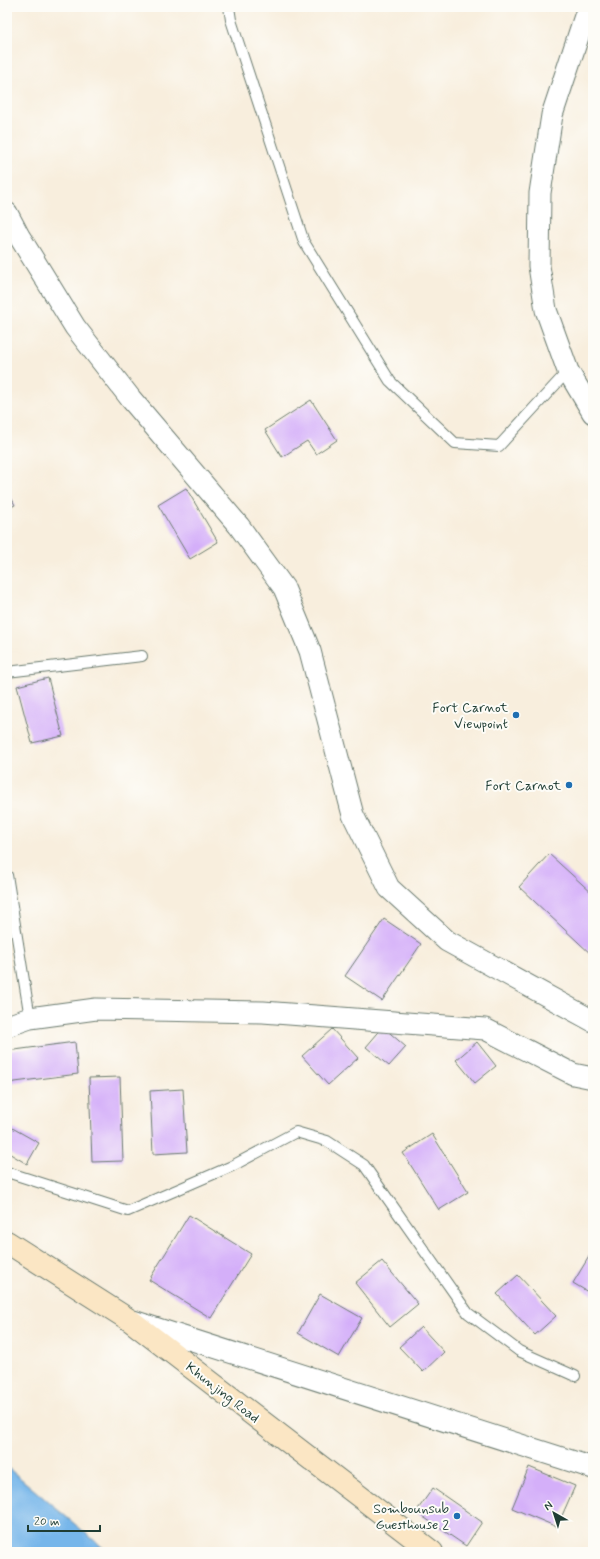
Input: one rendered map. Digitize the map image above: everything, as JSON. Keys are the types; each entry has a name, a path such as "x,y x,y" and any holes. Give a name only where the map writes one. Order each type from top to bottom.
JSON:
{"main road":[{"name":"Khunjing Road","path":"7,1242 131,1320 432,1552"}],"street":[{"path":"588,7 552,115 540,193 539,266 546,310 568,371 593,413"},
{"path":"7,213 19,236 75,327 131,399 240,526 284,588 310,651 353,815 389,888 448,941 593,1021"},
{"path":"7,1026 30,1018 96,1009 262,1012 485,1029 573,1074 593,1078"},
{"path":"131,1320 593,1468"}],"lane":[{"path":"229,7 230,20 304,242 390,381 455,443 499,446 568,371"},
{"path":"7,672 142,656"},
{"path":"7,875 30,1018"},
{"path":"7,1172 128,1211 232,1166 296,1132 327,1141 364,1165 468,1313 519,1352 575,1376"}],"water":[{"path":"7,1467 108,1552 7,1552"}],"building":[{"path":"311,400 337,440 316,454 307,441 282,457 265,430"},
{"path":"186,488 218,542 190,559 158,505"},
{"path":"7,490 15,505 7,509"},
{"path":"48,678 63,736 32,743 17,686"},
{"path":"549,854 593,894 593,956 519,887"},
{"path":"384,919 421,944 382,1001 345,976"},
{"path":"383,1027 406,1047 389,1066 366,1047"},
{"path":"332,1029 358,1058 328,1085 302,1056"},
{"path":"75,1042 78,1074 7,1083 7,1051"},
{"path":"477,1042 496,1066 475,1083 456,1060"},
{"path":"120,1077 123,1161 92,1162 89,1078"},
{"path":"183,1089 187,1152 153,1154 150,1091"},
{"path":"7,1125 39,1143 27,1164 7,1152"},
{"path":"432,1134 468,1192 439,1210 403,1153"},
{"path":"189,1215 251,1254 211,1318 149,1280"},
{"path":"593,1250 593,1295 573,1283"},
{"path":"382,1261 418,1304 390,1327 355,1283"},
{"path":"518,1275 556,1316 535,1335 497,1294"},
{"path":"320,1294 362,1318 339,1357 298,1333"},
{"path":"421,1327 444,1352 423,1372 399,1347"},
{"path":"529,1467 575,1486 557,1527 512,1508"},
{"path":"433,1488 482,1522 466,1546 416,1512"}],"place":[{"name":"Fort Carnot Viewpoint","path":"516,715"},
{"name":"Fort Carnot","path":"569,785"},
{"name":"Sombounsub Guesthouse 2","path":"457,1516"}]}
